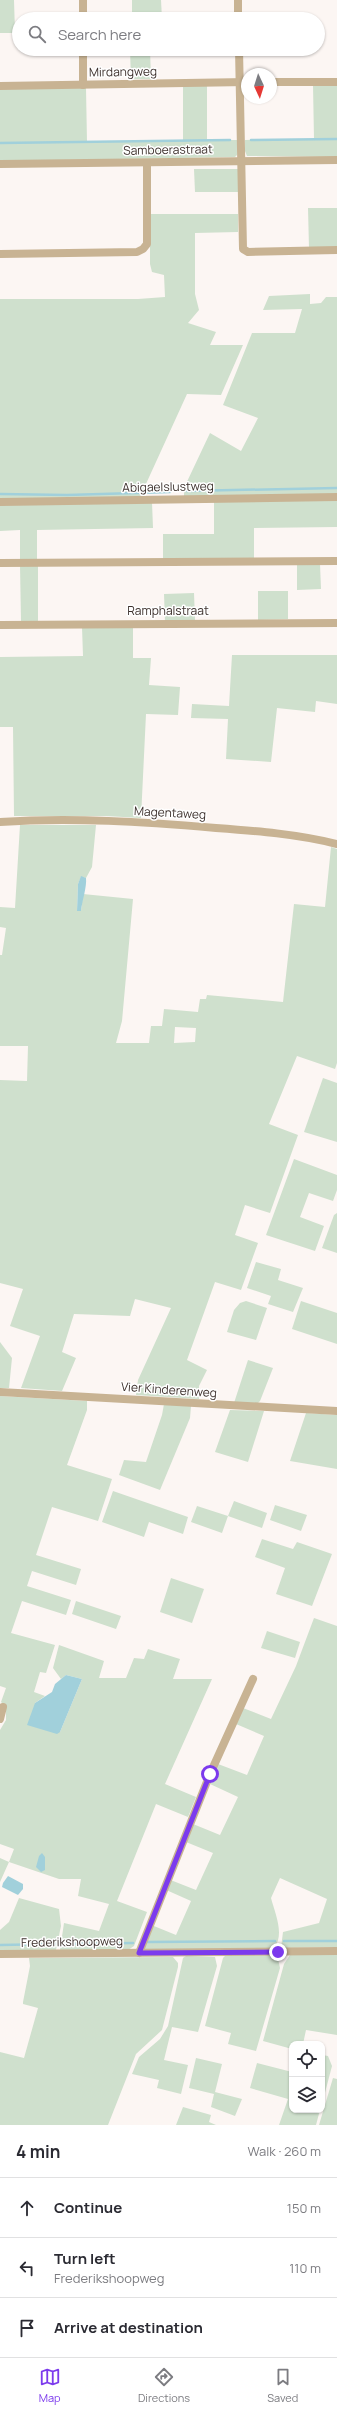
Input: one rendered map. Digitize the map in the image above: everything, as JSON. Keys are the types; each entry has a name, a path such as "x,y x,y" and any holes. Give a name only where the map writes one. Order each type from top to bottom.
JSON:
{"street":[{"path":"83,0 83,12"},
{"path":"238,0 238,12"},
{"path":"83,56 83,85"},
{"path":"240,56 242,68"},
{"name":"Mirdangweg","path":"0,86 241,82"},
{"path":"277,82 337,82"},
{"path":"243,104 241,161 243,249 248,252 337,250"},
{"name":"Samboerastraat","path":"0,164 337,160"},
{"path":"0,254 137,252 143,249 147,244 147,162"},
{"name":"Abigaelslustweg","path":"0,502 337,497"},
{"path":"0,562 337,561"},
{"name":"Ramphalstraat","path":"0,625 337,623"},
{"name":"Magentaweg","path":"0,822 90,821 180,825 302,836 337,844"},
{"name":"Vier Kinderenweg","path":"0,1392 337,1411"},
{"path":"139,1953 210,1774 253,1680"},
{"path":"0,1719 3,1707"},
{"name":"Frederikshoopweg","path":"0,1954 337,1951"}],"green space":[{"path":"0,0 14,0 14,12 12,12 12,33 0,33"},
{"path":"132,0 161,0 162,12 132,12"},
{"path":"130,56 150,56 151,79 131,79"},
{"path":"313,85 337,85 337,157 247,156 245,151 245,140 314,139"},
{"path":"183,86 207,86 207,140 239,140 237,155 235,157 0,161 0,89 86,88 87,142 183,141"},
{"path":"194,169 238,169 238,192 195,192"},
{"path":"308,208 337,208 337,247 309,248"},
{"path":"150,214 238,214 238,232 195,233 195,294 199,310 188,323 216,332 210,345 243,345 221,395 187,394 140,497 0,499 0,299 138,299 165,297 164,275 152,272 150,264"},
{"path":"310,294 310,304 321,303 326,297 337,297 337,494 184,496 184,488 210,433 241,451 258,418 223,405 252,333 295,333 302,309 263,310 269,296"},
{"path":"337,499 337,527 254,528 254,558 163,559 163,534 214,534 214,501"},
{"path":"152,502 153,528 37,530 37,559 20,559 20,530 0,531 0,504"},
{"path":"297,564 320,564 321,589 297,590"},
{"path":"20,565 38,565 38,621 21,621"},
{"path":"258,591 288,591 288,619 258,620"},
{"path":"194,593 195,620 165,621 164,594"},
{"path":"82,627 133,627 133,658 151,658 149,685 180,687 178,715 146,714 141,818 106,816 14,816 13,727 0,727 0,657 83,656"},
{"path":"232,655 337,655 337,704 316,701 315,712 277,708 271,762 226,759 228,719 191,718 192,704 229,706"},
{"path":"20,825 96,825 92,867 86,878 81,877 78,884 77,911 81,911 83,894 133,899 122,1021 116,1043 149,1043 151,1026 162,1026 164,1009 198,1012 200,999 206,999 207,995 283,1002 294,904 325,907 331,847 337,849 337,1063 335,1069 297,1056 269,1124 298,1135 270,1213 245,1205 235,1235 258,1243 241,1290 215,1282 187,1360 207,1370 199,1386 199,1399 136,1395 138,1380 171,1308 135,1299 130,1316 74,1314 62,1352 76,1358 62,1391 21,1388 40,1336 10,1326 23,1289 0,1283 0,1080 27,1081 28,1046 0,1046 0,955 2,955 6,928 0,927 0,907 15,908","holes":["175,1027 196,1028 195,1042 174,1043"]},
{"path":"323,1078 337,1083 337,1142 304,1132"},
{"path":"294,1159 337,1175 337,1190 333,1201 309,1193 300,1217 324,1226 315,1251 266,1235"},
{"path":"337,1213 337,1253 322,1248 334,1215"},
{"path":"256,1262 281,1269 278,1280 303,1288 293,1312 268,1304 271,1296 247,1288"},
{"path":"246,1301 267,1308 256,1340 227,1332 234,1310 240,1303"},
{"path":"301,1301 337,1313 337,1344 292,1329"},
{"path":"0,1342 12,1358 9,1388 0,1388"},
{"path":"248,1360 273,1368 258,1403 234,1403"},
{"path":"0,1396 87,1401 87,1410 67,1465 112,1479 98,1521 52,1507 36,1555 81,1569 76,1585 32,1571 27,1586 71,1600 66,1615 22,1601 11,1633 55,1645 46,1673 40,1672 34,1692 45,1696 35,1703 60,1732 82,1679 66,1675 61,1679 53,1668 59,1645 104,1661 99,1678 126,1678 134,1658 144,1659 148,1649 180,1659 173,1679 212,1679 165,1784 196,1797 188,1817 156,1804 117,1901 147,1912 134,1946 128,1950 60,1950 64,1923 99,1931 109,1904 78,1896 81,1879 59,1879 9,1862 14,1849 0,1844 0,1730 6,1720 6,1707 1,1702 6,1688 0,1686"},
{"path":"164,1404 191,1406 190,1418 160,1490 119,1475 124,1460 146,1462 162,1415"},
{"path":"230,1410 264,1411 248,1462 215,1452"},
{"path":"306,1413 337,1415 337,1469 290,1461"},
{"path":"113,1491 188,1517 183,1534 149,1522 144,1537 102,1522"},
{"path":"234,1501 267,1513 262,1528 228,1516"},
{"path":"275,1505 307,1515 301,1531 270,1520"},
{"path":"197,1506 228,1516 222,1533 191,1522"},
{"path":"262,1539 293,1549 297,1542 332,1554 312,1606 276,1594 285,1568 255,1557"},
{"path":"171,1578 204,1589 192,1623 160,1612"},
{"path":"76,1601 121,1616 116,1629 72,1614"},
{"path":"314,1618 337,1626 337,1947 281,1948 283,1932 319,1923 327,1899 280,1878 271,1898 277,1917 279,1930 279,1937 274,1948 143,1950 149,1924 176,1935 191,1901 164,1889 168,1879 196,1890 213,1853 186,1842 193,1824 220,1835 238,1797 210,1784 218,1764 247,1775 264,1736 236,1724 243,1708 271,1719 296,1666"},
{"path":"267,1631 300,1642 295,1658 261,1648"},
{"path":"0,1858 9,1862 0,1882"},
{"path":"19,1898 59,1909 61,1926 56,1950 0,1951 0,1930 9,1922"},
{"path":"274,1955 278,1959 280,1968 256,2051 228,2044 231,2033 205,2026 223,1958 225,1956"},
{"path":"290,1955 337,1955 337,2035 306,2030 304,2041 289,2041 289,2048 263,2041 284,1964"},
{"path":"186,1956 215,1957 217,1966 198,2032 172,2027 164,2060 188,2065 181,2094 157,2088 159,2080 132,2074 139,2057 160,2039 168,2026 183,1958"},
{"path":"173,1957 178,1963 178,1967 162,2030 136,2054 108,2125 0,2125 0,2052 24,2058 38,2008 23,2004 30,1966 29,1958"},
{"path":"325,2056 328,2056 332,2066 325,2093"},
{"path":"196,2058 222,2064 215,2092 242,2099 235,2116 211,2107 214,2094 189,2088"},
{"path":"257,2063 289,2071 289,2113 319,2113 316,2125 279,2125 288,2099 250,2088"},
{"path":"333,2078 337,2079 337,2125 319,2125 323,2113 325,2113 325,2105"},
{"path":"183,2107 211,2115 209,2122 216,2125 176,2125"}],"water":[{"path":"81,876 86,878 86,886 81,911 77,911 78,884"},
{"path":"66,1675 82,1679 60,1732 57,1734 27,1725 35,1703 52,1692 55,1684"},
{"path":"42,1853 45,1857 45,1870 41,1872 36,1867 39,1856"},
{"path":"8,1876 23,1884 23,1889 18,1895 2,1887"}],"waterway":[{"path":"251,140 337,139"},
{"path":"0,143 230,140"},
{"path":"187,491 337,488"},
{"path":"0,494 67,495 170,492"},
{"path":"147,1942 275,1941"},
{"path":"284,1941 337,1941"},
{"path":"63,1944 133,1943"},
{"path":"0,1945 55,1944"}],"route":[{"path":"210,1774 208,1783 143,1939 139,1953 221,1954 278,1952"}]}
